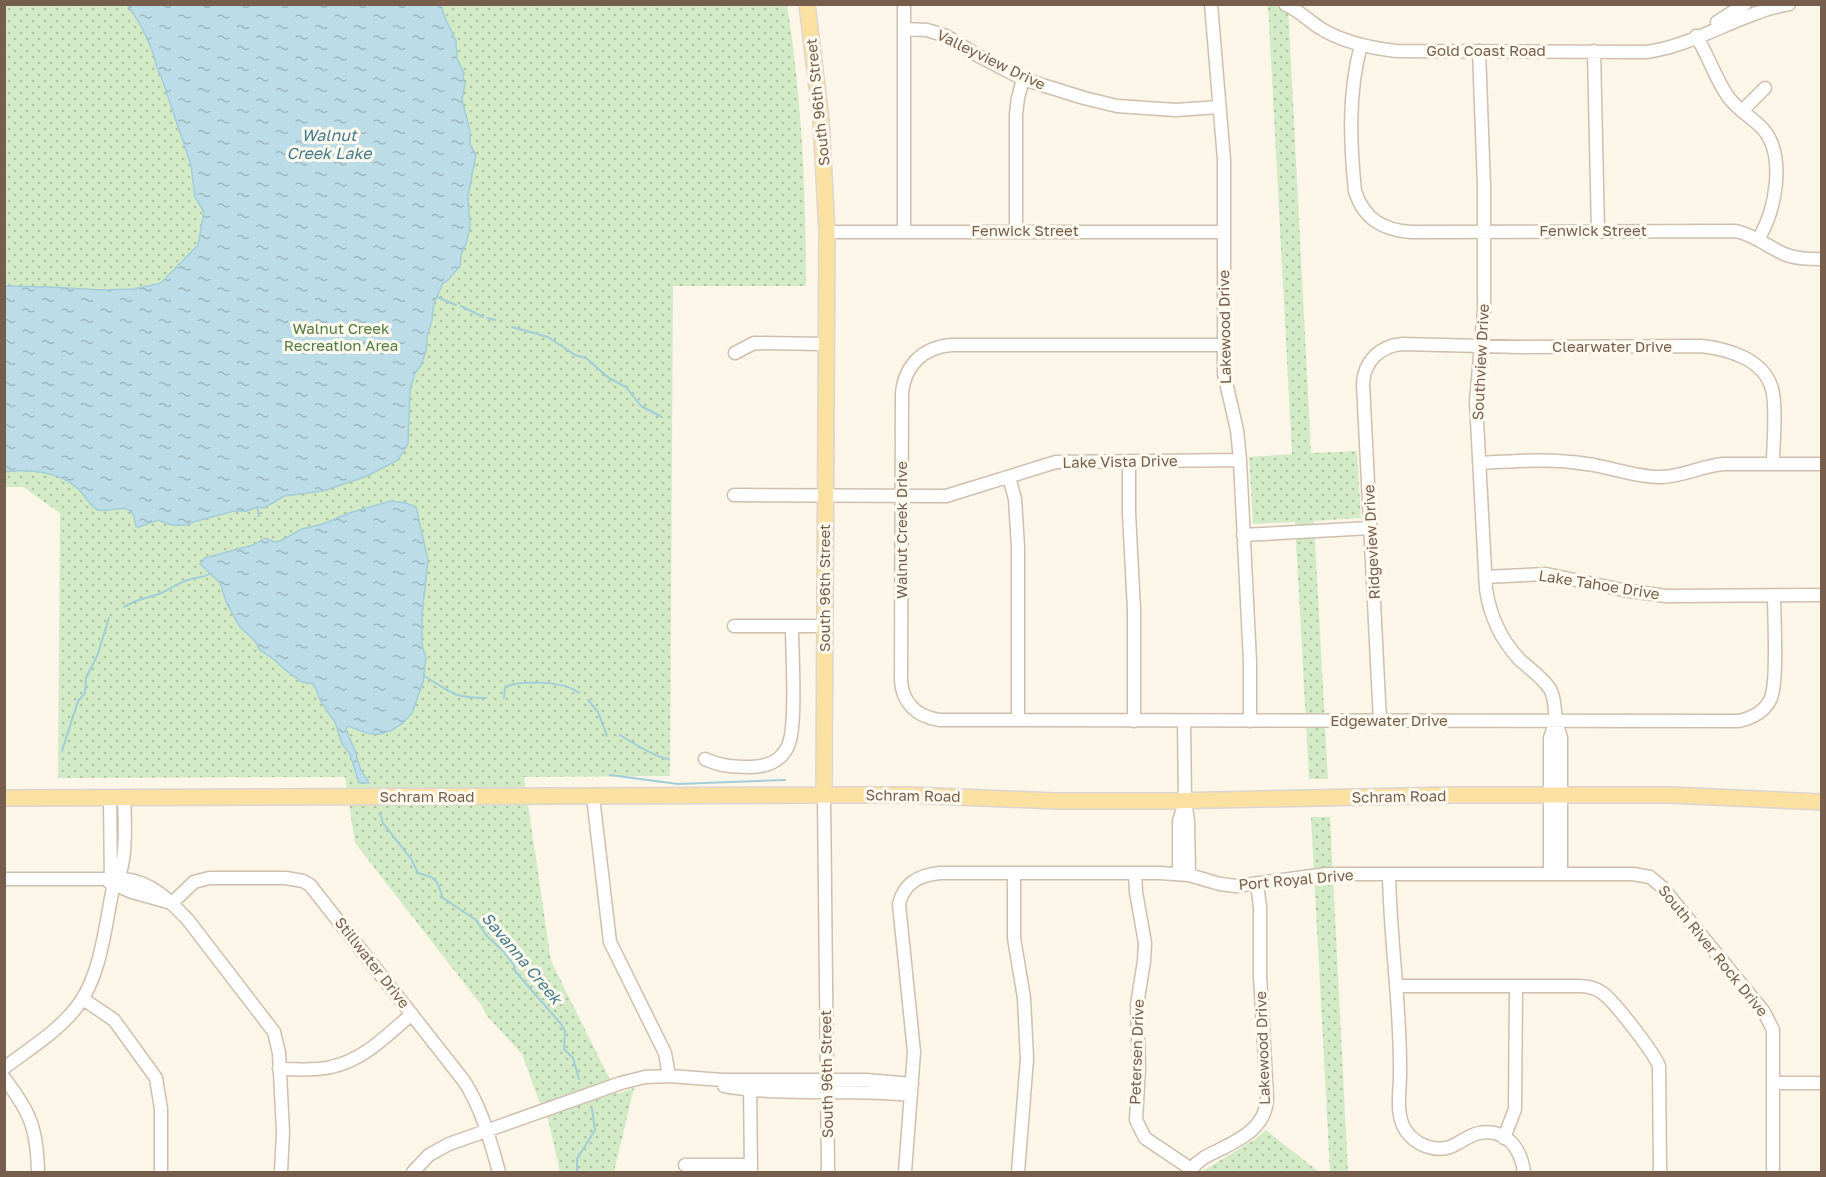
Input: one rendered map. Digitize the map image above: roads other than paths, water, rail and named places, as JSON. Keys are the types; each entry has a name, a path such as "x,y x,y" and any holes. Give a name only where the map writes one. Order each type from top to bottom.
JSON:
{"main road":[{"name":"South 96th Street","path":"807,4 821,120 827,232 824,795"},
{"name":"Schram Road","path":"4,798 911,795 1056,801 1185,801 1388,796 1670,795 1821,802"}],"street":[{"path":"904,4 904,231"},
{"name":"Lakewood Drive","path":"1211,4 1224,160 1224,382 1237,430 1240,460 1250,662 1250,721"},
{"name":"Gold Coast Road","path":"1286,4 1322,30 1361,45 1396,51 1660,50 1673,47 1745,16 1789,4"},
{"path":"1302,15 1310,4"},
{"name":"Gold Coast Road","path":"1696,36 1745,4"},
{"name":"Valleyview Drive","path":"904,29 927,30 946,36 1023,79 1117,106 1176,110 1219,107"},
{"path":"1696,36 1729,98 1763,129 1772,142 1776,178 1774,198 1766,225 1758,238"},
{"name":"Fenwick Street","path":"1361,45 1354,72 1351,100 1355,191 1360,206 1381,225 1392,230 1736,231 1758,238 1785,254 1803,259 1821,259"},
{"name":"Southview Drive","path":"1479,51 1485,310 1476,402 1485,576 1489,606 1499,631 1514,653 1550,689 1555,703 1556,721 1550,738 1556,796 1556,874"},
{"path":"1594,51 1598,231"},
{"path":"1016,231 1016,114 1017,98 1023,79"},
{"path":"1742,111 1765,88"},
{"name":"Fenwick Street","path":"827,232 1224,232"},
{"path":"735,353 754,344 826,344"},
{"name":"Walnut Creek Drive","path":"904,697 901,680 902,393 904,378 911,365 934,348 952,345 1224,345"},
{"name":"Clearwater Drive","path":"1368,363 1379,352 1393,345 1701,346 1735,354 1756,365 1767,378 1772,390 1773,464"},
{"name":"Ridgeview Drive","path":"1368,363 1363,384 1380,721"},
{"name":"Lake Vista Drive","path":"734,495 946,496 1056,462 1240,460"},
{"path":"1480,463 1547,460 1584,463 1638,475 1662,477 1682,475 1716,465 1821,464"},
{"path":"1129,461 1134,610 1134,721"},
{"path":"1009,477 1016,511 1018,547 1018,720"},
{"path":"1244,535 1371,528"},
{"name":"Lake Tahoe Drive","path":"1485,576 1546,574 1623,590 1666,596 1821,595"},
{"name":"Edgewater Drive","path":"904,697 914,711 933,719 1730,722 1752,718 1767,705 1773,691 1774,596"},
{"path":"734,626 824,626"},
{"path":"705,759 720,765 761,767 771,763 788,748 792,729 792,627"},
{"path":"1184,721 1185,801 1179,821 1184,874"},
{"name":"South 96th Street","path":"824,795 828,1173"},
{"path":"593,797 610,942 665,1053 669,1076"},
{"path":"4,1068 57,1028 83,999 96,968 112,881 117,798"},
{"path":"1014,873 1014,938 1024,998 1027,1059 1018,1173"},
{"name":"Port Royal Drive","path":"912,1089 913,1037 899,911 903,893 910,883 922,876 1014,873 1184,874 1228,886 1327,874 1633,874 1650,878"},
{"name":"Petersen Drive","path":"1135,873 1145,944 1137,1005 1139,1068 1136,1120 1145,1138 1190,1171"},
{"path":"1389,874 1400,1050 1400,1119 1407,1132 1420,1144 1435,1148 1450,1147 1479,1133 1494,1133 1516,1146 1524,1173"},
{"name":"Stillwater Drive","path":"172,903 194,882 209,878 286,878 303,881 317,892 469,1089 488,1131 499,1173"},
{"name":"South River Rock Drive","path":"1650,878 1662,887 1768,1018 1773,1030 1773,1173"},
{"path":"4,879 112,881 132,892 172,903 188,920 270,1025 278,1044 284,1132 281,1173"},
{"name":"Lakewood Drive","path":"1190,1171 1205,1157 1255,1128 1266,1111 1260,975 1260,907 1257,884"},
{"path":"1397,986 1578,986 1596,989 1608,998 1653,1053 1659,1066 1660,1173"},
{"path":"1504,1138 1515,1109 1516,986"},
{"path":"83,999 114,1020 156,1078 161,1109 161,1173"},
{"path":"279,1069 317,1069 341,1065 364,1053 412,1014"},
{"path":"413,1173 429,1155 441,1147 621,1083 645,1077 669,1076 750,1085 827,1086 883,1092 912,1089 905,1173"},
{"path":"4,1078 23,1104 34,1125 38,1173"},
{"path":"1773,1083 1821,1083"},
{"path":"685,1165 751,1169 750,1085"}],"water":[{"name":"Walnut Creek Lake","path":"127,5 441,5 456,41 457,59 464,73 465,84 462,99 470,131 470,145 476,155 468,196 470,227 460,266 443,283 434,303 426,351 415,373 410,390 408,444 398,460 367,476 323,491 284,496 264,508 234,511 187,525 172,525 158,520 139,527 136,527 134,516 129,510 96,509 77,488 61,478 33,471 5,472 5,286 101,290 133,289 158,284 198,245 204,212 195,197 191,165 151,47"},
{"path":"391,501 416,507 428,560 422,615 422,645 426,658 423,682 412,713 403,723 381,734 370,734 348,726 346,728 362,772 369,783 359,783 350,754 342,744 335,722 321,702 313,684 302,682 260,650 255,641 240,627 227,604 220,583 200,564 205,558 253,545 266,538 274,542 280,541 302,529"}],"waterway":[{"path":"437,297 456,305"},
{"path":"461,306 483,317"},
{"path":"487,318 495,320"},
{"path":"512,327 548,337 575,355 586,358 609,378 626,387 641,406 662,417"},
{"path":"257,507 259,516"},
{"path":"124,607 161,593 184,581 211,573"},
{"path":"62,751 78,701 85,693 86,678 97,656 109,618"},
{"path":"424,676 459,695 486,698"},
{"path":"504,698 505,687 522,683 554,684 579,693"},
{"path":"588,700 598,712 607,736"},
{"path":"620,735 651,753 669,759"},
{"path":"610,775 678,784 785,780"},
{"name":"Savanna Creek","path":"380,813 383,823 411,859 418,873 431,877 437,882 443,898 476,920 486,935 514,965 515,971 561,1024 565,1031 564,1049 573,1058 579,1079"},
{"name":"Savanna Creek","path":"577,1172 577,1159 595,1130 592,1109"}],"park label":[{"name":"Walnut Creek Recreation Area","path":"341,338"}]}
